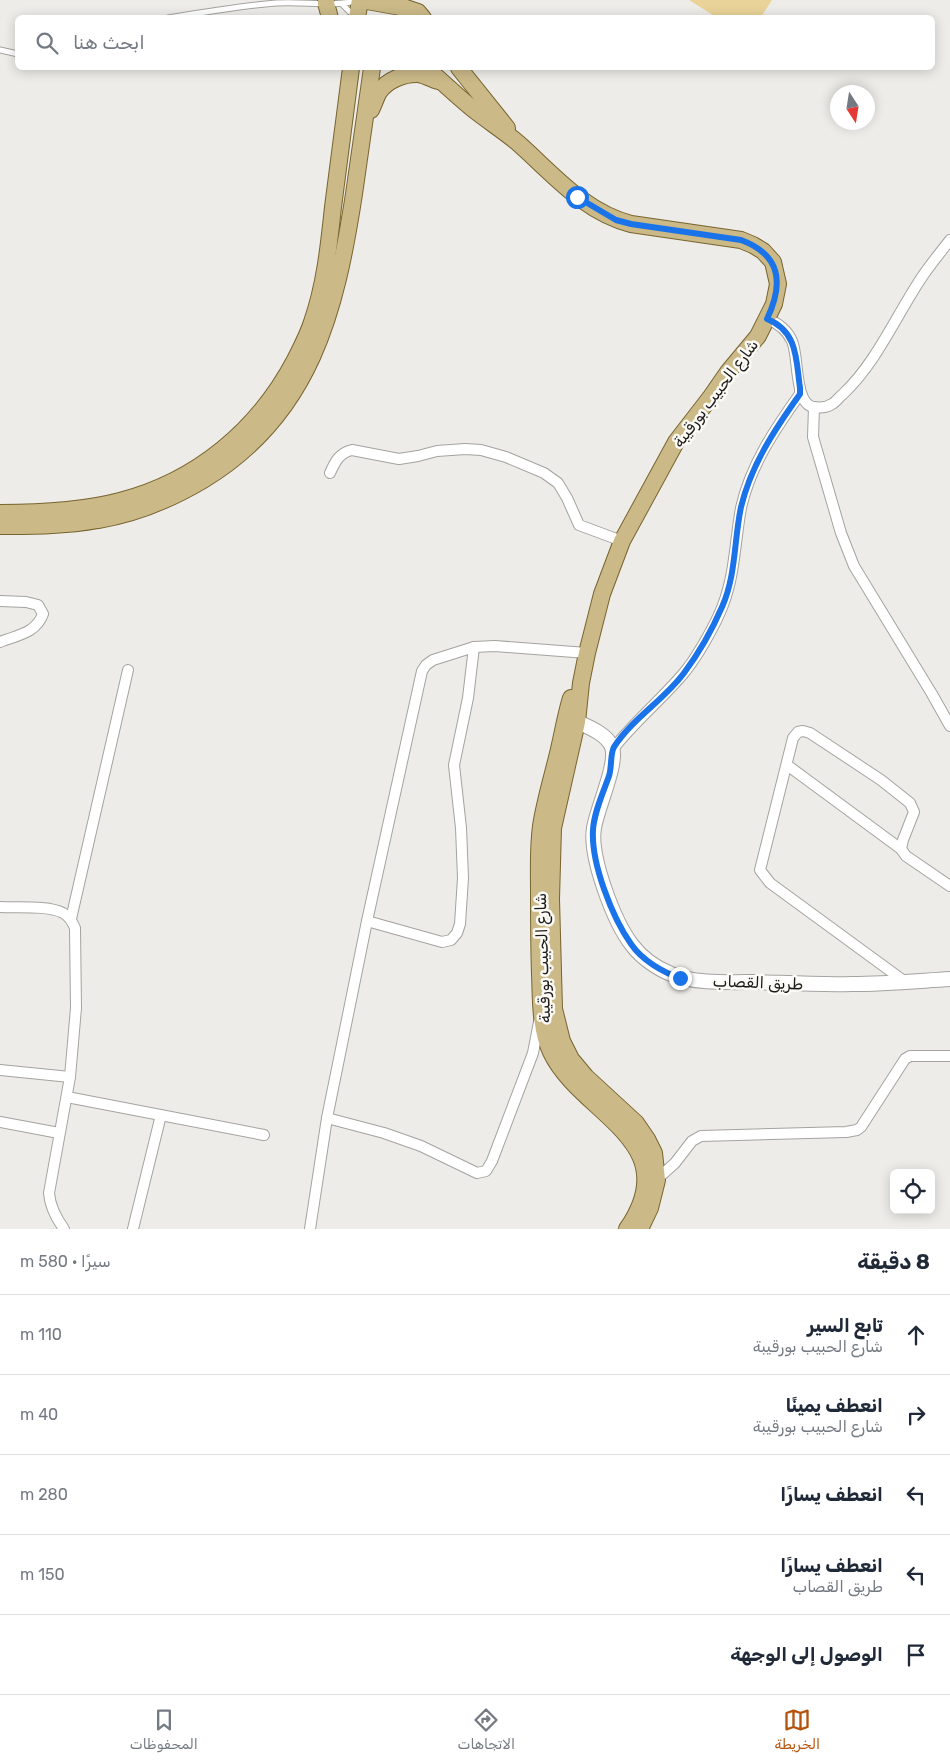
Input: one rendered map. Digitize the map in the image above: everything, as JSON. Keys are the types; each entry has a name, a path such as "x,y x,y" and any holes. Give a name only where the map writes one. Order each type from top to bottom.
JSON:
{"main road":[{"path":"358,15 360,0 380,7 394,4 418,12 420,15"},
{"path":"421,0 427,15"},
{"path":"329,241 332,166 340,70"},
{"path":"0,513 70,510 120,501 158,488 193,470 223,450 270,402 301,348 312,323 324,276 350,70"},
{"path":"0,526 42,526 98,520 144,508 187,489 221,469 250,445 274,421 293,395 307,369 322,336 336,291 350,220 372,70"},
{"name":"شارع الحبيب بورقيبة","path":"428,70 476,112 517,142"},
{"name":"شارع الحبيب بورقيبة","path":"461,70 517,142 577,197 616,220 631,224 741,240 753,244 763,251 772,262 778,284 774,304 758,336 728,372 676,442 622,541 602,594 581,683 541,827 539,856 542,1008 550,1051 560,1068 575,1085 609,1115 628,1136 651,1184"},
{"path":"364,128 378,93 386,84 395,79 420,74 446,84"},
{"path":"571,719 602,735 608,740 613,749"},
{"name":"شارع الحبيب بورقيبة","path":"571,719 554,828 551,899 554,1009 562,1041 571,1059 586,1077 636,1123 654,1152 650,1208 640,1229"},
{"name":"طريق القصاب","path":"613,749 610,774 600,800 593,830 595,853 610,904 618,921 632,945 648,961 680,978 719,982 852,984 950,979"},
{"name":"شارع الحبيب بورقيبة","path":"627,1229 651,1184"}],"street":[{"path":"767,319 786,330 793,342 804,402 808,406 820,408 832,404 852,386 870,361 921,278 950,240"},
{"path":"613,749 627,730 684,673 708,636 723,606 732,576 741,507 750,478 775,430 800,394 800,388"},
{"path":"814,407 813,437 841,533 854,566 950,726"},
{"path":"330,473 336,459 352,450 399,459 437,451 481,450 506,457 550,477 558,483 568,498 578,525 622,541"},
{"path":"0,601 26,602 38,605 42,614 39,624 30,631 0,642"},
{"path":"310,1229 327,1118 367,921 422,671 426,664 433,660 474,647 495,646 587,653"},
{"path":"367,921 442,942 451,940 457,933 460,924 463,878 461,828 454,765 468,698 474,647"},
{"path":"71,919 128,670"},
{"path":"901,849 914,812 910,803 881,780 810,733 798,732 793,738 760,870 762,876 904,981"},
{"path":"787,764 901,849 906,856 950,886"},
{"path":"0,907 53,909 63,912 71,919 75,928 76,1008 70,1077 49,1193 50,1202 64,1229"},
{"path":"327,1118 384,1133 421,1146 478,1173 486,1171 492,1161 533,1053 542,1008"},
{"path":"651,1184 675,1163 692,1141 701,1136 846,1132 857,1130 867,1119 905,1059 910,1056 950,1056"},
{"path":"0,1070 70,1077"},
{"path":"66,1097 264,1135"},
{"path":"133,1229 161,1115"},
{"path":"0,1122 59,1133"}],"lane":[{"path":"187,15 276,3 331,6 360,0"},
{"path":"331,6 350,15"},
{"path":"0,50 15,53"}],"shaded area":[{"path":"689,0 772,0 762,15 713,15"}],"route":[{"path":"577,197 616,220 631,224 741,240 753,244 763,251 775,268 778,284 774,304 767,319 786,330 793,342 800,388 800,394 775,430 750,478 741,507 732,576 723,606 708,636 684,673 627,730 613,749 610,774 600,800 593,830 595,853 610,904 632,945 648,961 680,978"}]}
